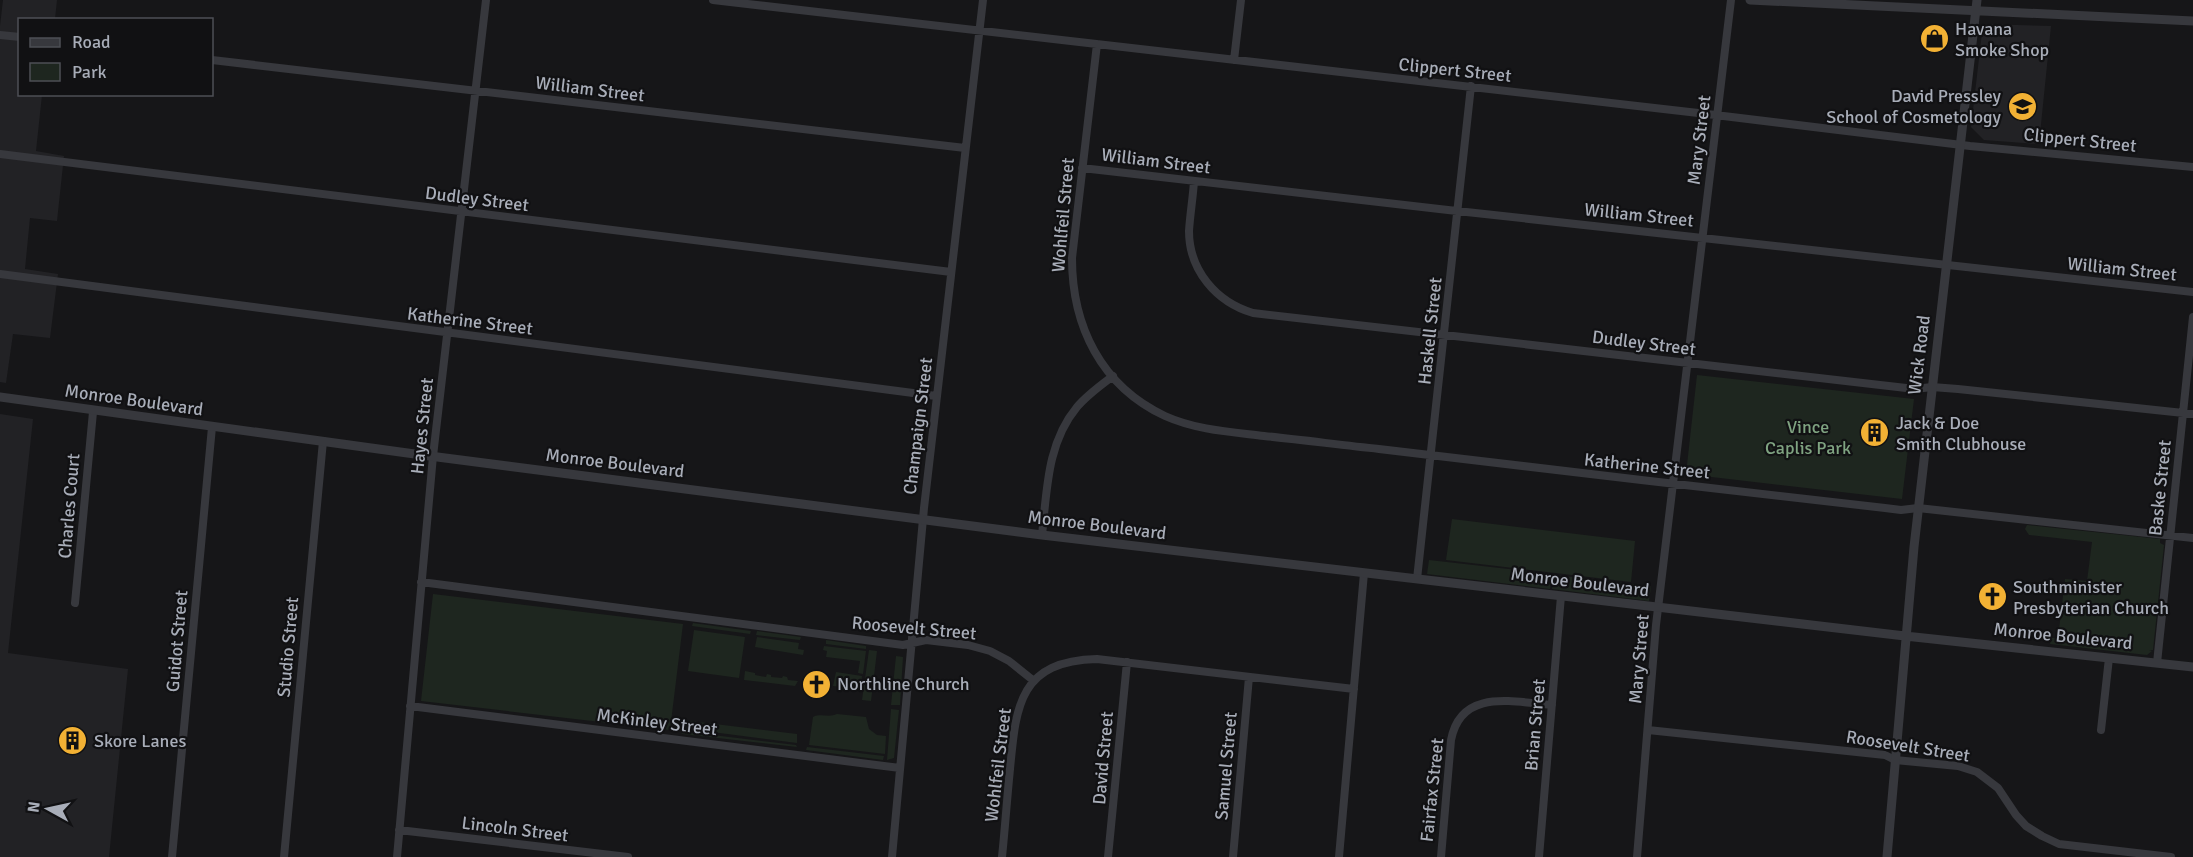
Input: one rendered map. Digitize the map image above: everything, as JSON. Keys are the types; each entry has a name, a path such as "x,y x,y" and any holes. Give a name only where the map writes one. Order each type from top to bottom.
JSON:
{"street":[{"name":"Hayes Street","path":"397,857 433,456 486,0"},
{"name":"Clippert Street","path":"713,0 1961,144 2193,167"},
{"name":"Champaign Street","path":"892,857 922,520 983,0"},
{"path":"1234,60 1241,0"},
{"name":"Mary Street","path":"1638,857 1658,608 1731,0"},
{"path":"1750,0 2193,21"},
{"name":"Wick Road","path":"1887,857 1918,508 1977,0"},
{"path":"0,35 18,37"},
{"name":"Wohlfeil Street","path":"1097,44 1072,258 1073,294 1087,338 1097,357 1113,376"},
{"name":"William Street","path":"213,60 965,148"},
{"name":"Haskell Street","path":"1417,579 1472,86"},
{"name":"Dudley Street","path":"0,154 951,272"},
{"name":"William Street","path":"1082,168 2193,292"},
{"name":"Dudley Street","path":"1194,181 1189,231 1193,255 1206,282 1230,303 1261,314 1915,389 1932,387 2193,414"},
{"name":"Katherine Street","path":"0,274 936,396"},
{"name":"Baske Street","path":"2157,663 2193,316"},
{"path":"1042,535 1054,448 1064,426 1078,405 1113,376"},
{"name":"Katherine Street","path":"1113,376 1140,401 1165,416 1209,429 1901,510 1918,508 2193,538"},
{"name":"Monroe Boulevard","path":"0,397 93,412 1042,535 1658,608 2193,666"},
{"name":"Charles Court","path":"75,603 93,412"},
{"name":"Guidot Street","path":"172,857 212,427"},
{"name":"Studio Street","path":"284,857 323,441"},
{"path":"1339,857 1364,573"},
{"name":"Roosevelt Street","path":"421,582 895,644 926,640 968,645 990,651 1009,661 1034,681"},
{"name":"Brian Street","path":"1539,857 1561,596"},
{"path":"2101,730 2109,658"},
{"path":"1034,681 1048,670 1077,660 1097,659 1354,689"},
{"name":"David Street","path":"1108,857 1126,662"},
{"name":"Samuel Street","path":"1233,857 1249,677"},
{"name":"Wohlfeil Street","path":"1002,857 1015,716 1024,694 1034,681"},
{"name":"Fairfax Street","path":"1441,857 1451,740 1455,726 1461,717 1476,705 1493,701 1552,705"},
{"name":"McKinley Street","path":"410,706 900,768"},
{"name":"Roosevelt Street","path":"1647,730 1885,755 1895,759 1958,766 1977,772 1998,788 2026,826 2059,844 2171,857"},
{"name":"Lincoln Street","path":"399,830 628,857"}],"shaded area":[{"path":"3,0 57,0 55,18 18,18 18,96 42,96 36,151 64,156 57,221 30,218 25,269 58,274 50,338 13,334 6,383 0,382 0,26"},
{"path":"1983,24 2051,26 2039,144 1984,140 1971,127"},
{"path":"0,414 33,419 8,653 128,669 109,857 0,857"}],"green space":[{"name":"Vince Caplis Park","path":"1697,375 1914,399 1902,499 1686,474"},
{"path":"1452,519 1635,541 1631,582 1446,560"},
{"path":"2027,525 2160,539 2160,543 2164,545 2153,650 2149,650 2152,651 2147,655 2050,644 2051,638 2058,638 2065,579 2087,581 2092,542 2029,535 2025,529"},
{"path":"1429,560 1552,574 1550,589 1427,574"},
{"path":"1554,575 1651,586 1649,601 1552,589"},
{"path":"433,594 683,624 670,730 421,701"},
{"path":"693,623 751,631 750,634 692,626"},
{"path":"694,630 745,637 739,678 688,671"},
{"path":"757,631 801,637 800,640 756,635"},
{"path":"757,637 799,643 798,649 804,650 803,655 755,647"},
{"path":"826,640 866,646 866,649 826,644"},
{"path":"824,646 866,651 863,674 858,673 860,661 826,657 827,651 823,650"},
{"path":"869,650 877,651 871,701 862,700"},
{"path":"896,656 903,657 900,705 891,705"},
{"path":"745,671 766,677 767,674 771,677 782,678 783,676 788,680 798,681 795,686 744,680"},
{"path":"836,672 862,676 860,689 833,686"},
{"path":"891,709 899,710 894,758 887,760"},
{"path":"837,714 866,717 869,729 877,735 886,736 885,754 809,745 813,717"},
{"path":"682,720 797,734 797,743 681,728"},
{"path":"680,731 796,745 797,747 682,734"},
{"path":"807,747 884,756 883,760 806,750"}],"place":[{"name":"Havana Smoke Shop","path":"1934,39"},
{"name":"David Pressley School of Cosmetology","path":"2022,106"},
{"name":"Jack & Doe Smith Clubhouse","path":"1875,433"},
{"name":"Southminister Presbyterian Church","path":"1992,597"},
{"name":"Northline Church","path":"816,684"},
{"name":"Skore Lanes","path":"73,741"}]}
